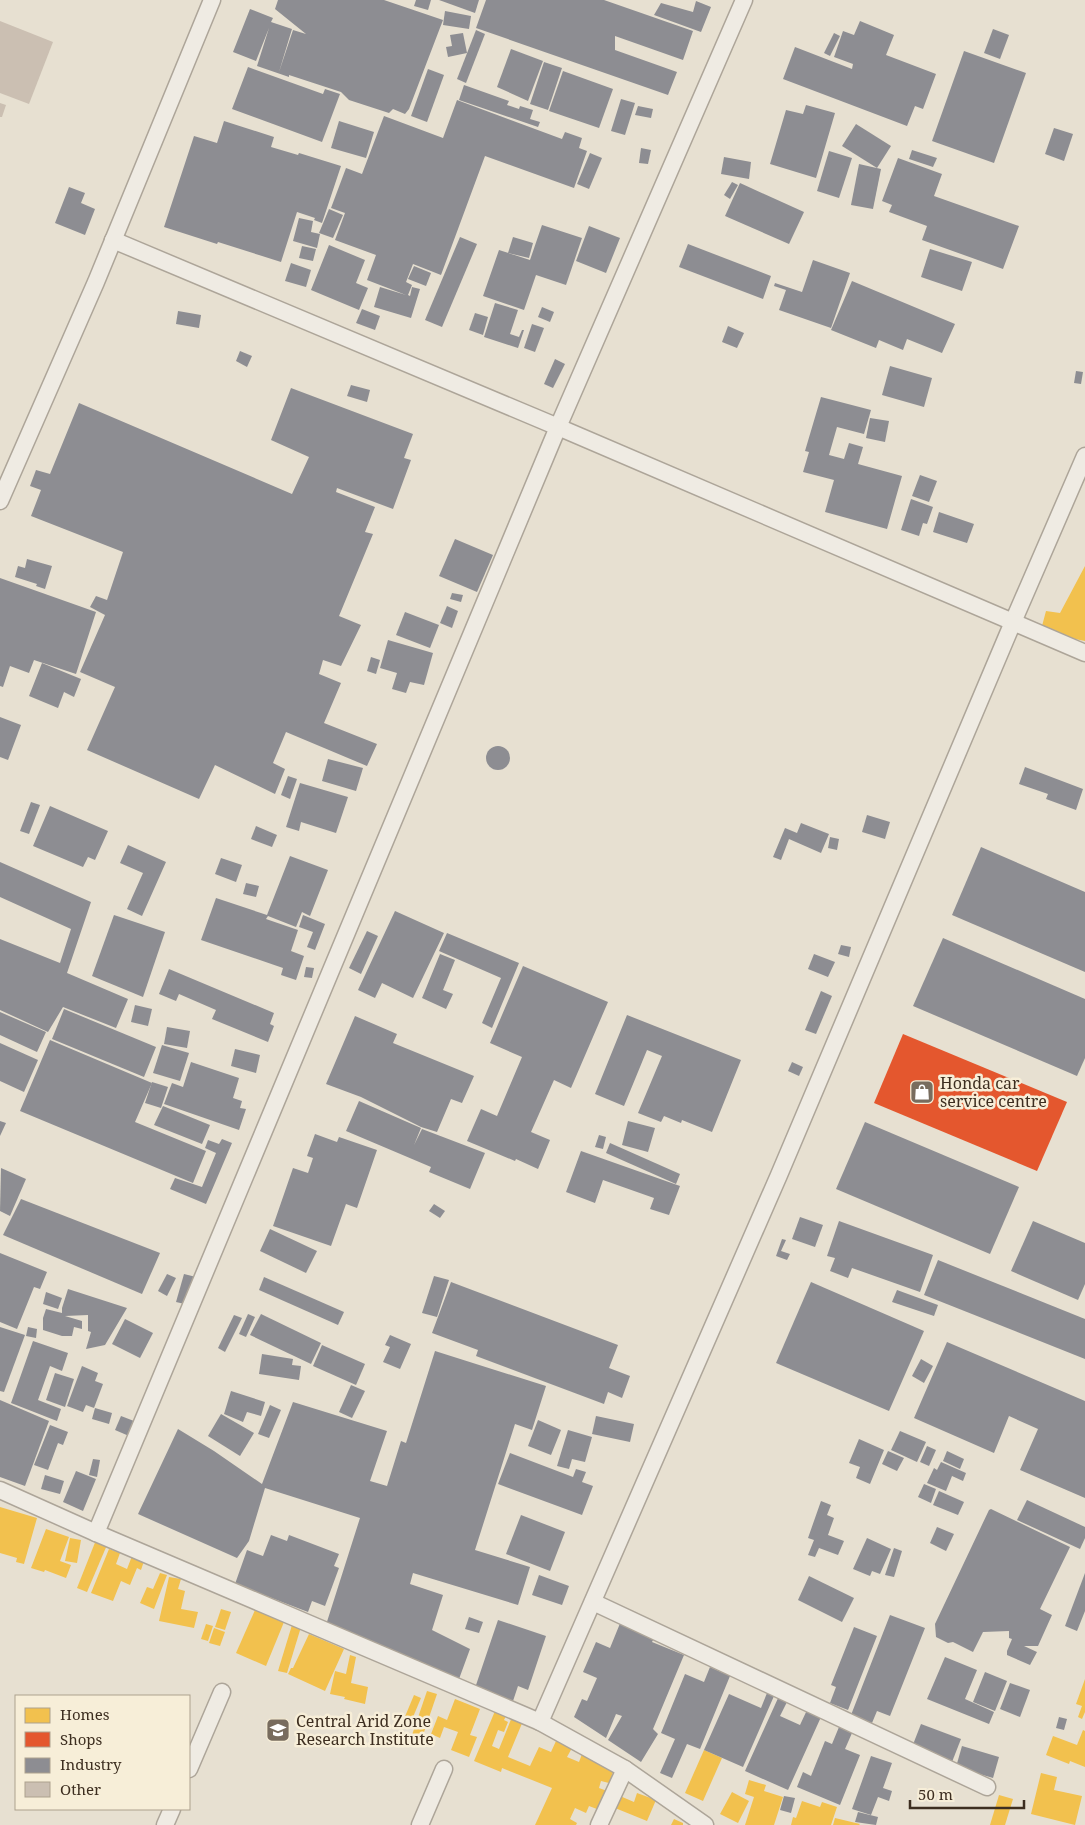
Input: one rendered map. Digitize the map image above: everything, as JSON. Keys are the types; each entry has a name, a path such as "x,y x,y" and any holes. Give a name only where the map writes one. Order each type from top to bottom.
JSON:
{"street":[{"path":"0,501 113,240 212,0"},
{"path":"96,1533 558,427 744,0"},
{"path":"113,240 558,427 1085,653"},
{"path":"540,1722 779,1175 1085,456"},
{"path":"0,1490 96,1533 540,1722 625,1769 705,1825"},
{"path":"593,1602 986,1787"},
{"path":"190,1767 222,1692"},
{"path":"420,1825 444,1769"},
{"path":"599,1825 625,1769"},
{"path":"165,1825 172,1810"}],"building: Homes":[{"path":"1085,566 1085,641 1042,626 1046,611 1060,613"},
{"path":"0,1507 37,1518 24,1564 16,1562 17,1558 0,1553"},
{"path":"46,1529 69,1537 60,1561 71,1565 66,1578 45,1570 44,1572 31,1568"},
{"path":"70,1538 81,1540 77,1563 65,1561"},
{"path":"96,1540 107,1545 87,1592 77,1588"},
{"path":"109,1549 120,1553 116,1564 127,1569 132,1556 144,1561 141,1570 137,1568 130,1585 121,1581 113,1601 91,1593"},
{"path":"160,1573 167,1575 154,1609 140,1603 147,1587 153,1589"},
{"path":"169,1577 181,1579 178,1589 185,1591 181,1609 198,1612 194,1628 159,1621"},
{"path":"221,1609 231,1612 225,1630 215,1627"},
{"path":"255,1610 284,1622 266,1666 236,1653"},
{"path":"206,1624 213,1626 208,1641 201,1639"},
{"path":"292,1625 301,1627 287,1673 278,1671"},
{"path":"214,1628 225,1632 220,1646 209,1643"},
{"path":"309,1634 344,1649 325,1691 288,1674 291,1668 293,1668"},
{"path":"350,1655 356,1657 351,1683 368,1687 365,1704 330,1694 335,1671 346,1674"},
{"path":"1085,1679 1085,1712 1082,1719 1078,1717 1082,1706 1076,1704"},
{"path":"427,1691 437,1694 422,1738 412,1735"},
{"path":"414,1695 421,1698 408,1729 401,1726"},
{"path":"455,1699 480,1709 470,1735 477,1737 469,1757 451,1750 458,1732 444,1727 440,1738 431,1734 438,1716 447,1720"},
{"path":"495,1711 506,1716 504,1720 508,1722 504,1732 498,1730 492,1746 499,1749 512,1717 523,1721 508,1757 530,1766 539,1747 551,1752 556,1741 572,1748 567,1757 579,1762 582,1754 615,1767 609,1783 601,1781 599,1788 610,1792 602,1811 589,1806 586,1813 575,1808 570,1819 577,1823 576,1825 535,1825 552,1788 502,1768 501,1772 474,1761"},
{"path":"1083,1730 1085,1731 1085,1767 1070,1761 1069,1764 1046,1755 1053,1736 1077,1745"},
{"path":"704,1750 722,1758 703,1801 685,1793"},
{"path":"1041,1773 1057,1777 1054,1790 1082,1796 1075,1825 1031,1814"},
{"path":"749,1780 766,1785 764,1791 783,1797 774,1825 745,1825 754,1797 745,1794"},
{"path":"732,1792 749,1801 738,1823 720,1814"},
{"path":"637,1793 656,1800 647,1821 615,1808 620,1796 634,1802"},
{"path":"999,1795 1013,1799 1005,1825 990,1825"},
{"path":"802,1801 820,1807 822,1802 837,1807 831,1825 791,1825 793,1817 796,1818"},
{"path":"835,1818 860,1824 833,1825"},
{"path":"674,1819 683,1823 683,1825 671,1825"}],"building: Shops":[{"path":"903,1034 1067,1102 1037,1171 874,1103"}],"building: Industry":[{"path":"278,0 384,0 443,20 409,109 405,114 393,109 389,113 349,100 341,92 257,66 269,28 256,61 233,52 250,9 273,18 271,22 292,29 279,72 293,30 306,34 275,9"},
{"path":"416,0 431,0 428,10 414,6"},
{"path":"439,0 479,0 475,13"},
{"path":"486,0 604,0 693,31 683,60 615,36 615,50 677,72 668,95 476,28"},
{"path":"696,1 711,7 701,32 654,15 661,3 693,12"},
{"path":"445,11 471,16 469,29 443,25"},
{"path":"860,21 894,35 886,55 936,74 923,109 915,106 907,126 783,79 795,47 852,69 853,64 834,57 843,31 854,35"},
{"path":"993,29 1009,35 1000,59 984,53"},
{"path":"476,30 485,34 466,83 457,79"},
{"path":"463,33 467,53 448,57 446,47 452,46 450,35"},
{"path":"834,33 840,36 830,56 824,53"},
{"path":"511,49 543,61 528,101 497,87"},
{"path":"964,51 1026,73 994,163 932,141"},
{"path":"544,62 562,68 548,110 530,104"},
{"path":"248,67 323,94 325,89 340,94 322,142 232,109"},
{"path":"428,69 444,75 427,122 411,116"},
{"path":"563,71 613,89 599,128 549,111"},
{"path":"464,85 509,101 507,105 519,109 520,106 533,110 530,119 540,122 538,127 459,100"},
{"path":"621,99 635,103 625,135 611,131"},
{"path":"457,100 562,139 565,132 582,138 579,148 587,151 574,188 485,156 441,275 413,264 406,282 412,285 408,295 410,296 412,287 420,289 411,318 374,307 380,287 406,295 367,280 376,255 335,240 345,213 331,208 346,168 362,174 384,116 443,138"},
{"path":"806,105 835,113 816,178 770,164 786,110 803,114"},
{"path":"638,106 653,109 651,118 635,115"},
{"path":"224,121 274,137 271,147 298,155 299,153 341,166 322,223 314,220 315,218 297,212 281,262 164,227 194,136 217,143"},
{"path":"339,121 374,132 366,158 331,148"},
{"path":"856,124 891,146 877,168 842,146"},
{"path":"1054,128 1073,134 1064,161 1045,154"},
{"path":"641,148 651,150 648,164 639,163"},
{"path":"912,150 937,158 933,167 909,159"},
{"path":"829,151 852,158 839,198 817,191"},
{"path":"590,153 602,158 589,189 577,184"},
{"path":"724,157 751,162 749,179 721,174"},
{"path":"898,158 942,174 934,196 1019,226 1003,269 922,240 927,226 889,212 892,205 882,201"},
{"path":"859,164 881,169 873,209 851,205"},
{"path":"732,182 738,185 730,199 724,195"},
{"path":"740,183 804,212 789,244 725,216"},
{"path":"69,187 85,193 81,203 95,209 85,235 55,223"},
{"path":"329,209 343,215 333,238 319,233"},
{"path":"299,218 313,221 311,232 320,234 317,248 293,241"},
{"path":"542,225 582,238 566,285 536,275 524,310 483,296 499,250 530,260"},
{"path":"589,226 620,238 606,273 576,261"},
{"path":"460,237 477,244 442,327 425,320"},
{"path":"513,237 533,243 529,258 508,253"},
{"path":"688,244 771,276 763,299 679,267"},
{"path":"329,245 365,260 356,283 368,288 359,310 311,290"},
{"path":"302,246 316,249 313,261 299,258"},
{"path":"930,249 972,262 962,291 921,277"},
{"path":"813,260 850,273 831,328 779,310 786,290 774,286 775,283 802,292"},
{"path":"291,263 311,270 306,287 285,281"},
{"path":"414,266 431,273 426,286 408,279"},
{"path":"852,281 955,324 942,353 907,339 903,350 879,340 876,348 831,330"},
{"path":"495,303 518,310 510,334 519,337 522,330 524,330 518,348 484,337"},
{"path":"542,307 554,312 550,322 538,317"},
{"path":"362,309 380,316 375,330 356,323"},
{"path":"178,311 201,315 199,328 176,324"},
{"path":"475,313 488,317 483,335 469,330"},
{"path":"532,324 544,328 535,352 524,348"},
{"path":"728,326 744,333 737,348 722,342"},
{"path":"240,351 252,356 247,367 236,361"},
{"path":"555,359 565,364 553,388 544,384"},
{"path":"890,366 932,378 924,407 882,395"},
{"path":"1076,371 1083,372 1081,384 1074,383"},
{"path":"351,385 370,390 367,402 347,396"},
{"path":"291,388 413,434 404,458 411,460 393,509 337,488 336,492 375,507 365,532 373,534 339,616 361,625 341,666 323,660 319,674 341,683 324,723 377,744 367,766 286,732 273,763 285,769 275,794 215,765 199,799 87,750 115,687 80,672 105,615 90,607 96,596 107,600 123,552 31,516 41,490 30,486 36,470 50,474 79,403 292,494 309,457 271,440"},
{"path":"821,397 871,410 864,434 837,427 829,455 844,459 849,443 863,447 858,464 902,476 887,529 825,512 834,480 803,472 809,452 805,451"},
{"path":"870,418 889,421 885,442 866,438"},
{"path":"920,475 937,481 929,502 912,496"},
{"path":"911,499 933,507 927,524 923,523 919,536 901,530"},
{"path":"939,512 974,524 967,543 933,532"},
{"path":"455,539 493,555 477,592 439,576"},
{"path":"27,559 52,566 45,589 36,586 37,584 15,577 18,566 25,568"},
{"path":"0,578 96,612 76,674 34,660 29,673 10,666 3,687 0,686"},
{"path":"452,593 463,595 461,602 450,599"},
{"path":"447,606 458,611 452,628 440,623"},
{"path":"405,612 439,625 430,648 396,635"},
{"path":"388,640 433,653 424,685 410,682 406,693 392,689 397,673 380,668"},
{"path":"371,657 380,660 376,674 367,671"},
{"path":"42,663 81,679 74,697 64,692 58,708 29,696"},
{"path":"0,717 21,725 8,760 0,757"},
{"path":"498,746 506,750 510,758 506,766 498,770 490,766 486,758 490,750"},
{"path":"328,759 363,768 356,791 322,781"},
{"path":"1025,767 1083,789 1076,810 1046,799 1048,794 1019,784"},
{"path":"288,776 297,779 290,799 281,795"},
{"path":"300,783 348,797 336,833 301,822 299,831 286,827"},
{"path":"31,802 40,805 29,834 20,831"},
{"path":"50,806 108,831 95,860 88,857 83,867 33,846"},
{"path":"867,815 890,822 885,839 862,832"},
{"path":"801,823 829,834 821,853 789,839 781,860 773,857 785,828 797,833"},
{"path":"256,826 277,835 272,847 251,839"},
{"path":"830,837 839,839 837,850 828,848"},
{"path":"128,845 166,862 142,916 127,909 143,873 120,863"},
{"path":"981,847 1085,892 1085,972 952,915"},
{"path":"290,856 328,870 310,916 302,912 296,927 268,916 266,919 298,930 291,951 304,956 296,980 281,975 283,968 201,940 216,898 267,915"},
{"path":"221,858 242,865 236,882 215,874"},
{"path":"0,862 91,902 67,973 128,999 116,1028 63,1007 48,1032 0,1010 0,939 60,963 71,929 0,897"},
{"path":"246,883 259,886 256,897 243,894"},
{"path":"395,911 444,933 413,998 382,983 375,998 358,990"},
{"path":"114,915 165,932 143,997 92,976"},
{"path":"303,915 325,924 315,950 307,947 313,932 299,927"},
{"path":"367,931 378,936 361,974 349,968"},
{"path":"447,933 519,963 492,1028 482,1023 501,978 439,951"},
{"path":"943,938 1085,999 1085,1058 1077,1076 913,1006"},
{"path":"841,945 851,947 849,957 838,954"},
{"path":"440,954 455,960 443,990 453,994 446,1009 422,998"},
{"path":"814,954 835,962 828,977 808,969"},
{"path":"523,966 608,1002 571,1088 554,1080 531,1132 550,1140 538,1169 467,1141 481,1109 497,1116 522,1057 490,1043"},
{"path":"306,967 314,968 312,978 304,977"},
{"path":"169,969 274,1013 270,1024 274,1026 268,1042 212,1019 216,1010 179,994 176,1001 159,994"},
{"path":"821,991 832,996 816,1034 805,1030"},
{"path":"135,1005 152,1009 148,1026 131,1022"},
{"path":"64,1009 156,1047 144,1077 52,1039"},
{"path":"0,1012 46,1032 37,1052 0,1035"},
{"path":"627,1015 741,1060 712,1132 682,1120 681,1123 664,1116 661,1122 638,1113 662,1056 647,1050 624,1106 595,1094"},
{"path":"355,1016 397,1034 393,1043 474,1076 462,1103 451,1099 437,1132 421,1127 361,1097 326,1084"},
{"path":"167,1027 190,1031 187,1048 164,1044"},
{"path":"50,1040 152,1083 135,1122 206,1151 193,1183 20,1111"},
{"path":"0,1043 38,1060 24,1092 0,1081"},
{"path":"162,1045 189,1053 180,1081 153,1073"},
{"path":"235,1049 260,1055 256,1073 231,1066"},
{"path":"191,1062 239,1078 233,1098 242,1101 240,1108 246,1109 239,1130 164,1104 172,1083 183,1087"},
{"path":"792,1062 803,1067 799,1076 788,1071"},
{"path":"152,1082 168,1087 161,1108 145,1103"},
{"path":"359,1101 421,1128 414,1145 422,1129 485,1153 470,1189 429,1172 431,1167 346,1131"},
{"path":"163,1106 210,1125 202,1144 154,1125"},
{"path":"0,1121 6,1123 0,1136"},
{"path":"628,1121 655,1128 648,1152 622,1145"},
{"path":"865,1122 1019,1187 990,1254 836,1189"},
{"path":"315,1134 337,1142 339,1137 377,1150 357,1208 346,1204 331,1246 273,1226 293,1168 308,1173 313,1158 307,1156"},
{"path":"599,1135 606,1137 603,1149 595,1147"},
{"path":"222,1139 232,1143 206,1204 170,1189 175,1178 202,1187 216,1153 205,1148 208,1140 219,1144"},
{"path":"610,1143 680,1174 676,1184 606,1153"},
{"path":"581,1151 680,1186 669,1215 650,1209 654,1198 603,1180 595,1203 566,1192"},
{"path":"1,1168 26,1179 10,1216 0,1211"},
{"path":"21,1199 160,1253 142,1294 3,1235"},
{"path":"434,1204 445,1211 440,1218 429,1211"},
{"path":"800,1217 823,1225 815,1247 792,1239"},
{"path":"839,1221 933,1255 920,1292 852,1268 848,1278 830,1271 835,1258 827,1256"},
{"path":"1033,1221 1085,1243 1085,1284 1078,1300 1011,1271"},
{"path":"270,1229 317,1251 306,1273 260,1251"},
{"path":"782,1239 786,1240 781,1251 790,1254 787,1260 776,1256"},
{"path":"0,1253 47,1272 40,1289 34,1287 17,1329 0,1322"},
{"path":"938,1260 1085,1319 1085,1359 924,1295"},
{"path":"167,1274 176,1278 167,1296 158,1291"},
{"path":"184,1274 196,1277 189,1305 176,1302"},
{"path":"434,1276 449,1280 437,1317 422,1313"},
{"path":"264,1277 344,1312 338,1325 259,1290"},
{"path":"451,1282 618,1345 609,1368 630,1376 622,1398 608,1392 604,1404 476,1356 478,1350 432,1333"},
{"path":"811,1282 924,1331 889,1411 776,1363"},
{"path":"68,1289 127,1308 105,1345 86,1349 91,1332 88,1331 88,1315 65,1316 82,1321 82,1329 74,1327 72,1336 62,1336 43,1330 43,1318 46,1309 62,1313"},
{"path":"897,1290 938,1305 934,1316 892,1302"},
{"path":"46,1292 62,1298 58,1309 43,1304"},
{"path":"248,1314 255,1317 246,1337 239,1334"},
{"path":"261,1314 321,1343 311,1364 250,1335"},
{"path":"234,1315 242,1318 225,1352 218,1348"},
{"path":"125,1319 153,1333 140,1358 112,1344"},
{"path":"0,1327 25,1335 4,1392 0,1391"},
{"path":"28,1327 37,1329 36,1338 26,1336"},
{"path":"390,1335 411,1344 400,1369 383,1362 390,1347 385,1345"},
{"path":"33,1341 68,1353 62,1371 50,1366 38,1400 61,1409 57,1421 11,1403"},
{"path":"947,1342 1085,1401 1085,1498 1020,1470 1038,1429 1009,1416 994,1453 914,1418"},
{"path":"322,1345 365,1364 356,1385 313,1366"},
{"path":"435,1351 546,1386 532,1430 515,1424 475,1550 530,1567 518,1605 413,1573 410,1584 443,1595 432,1630 470,1649 459,1679 325,1628 360,1518 265,1488 249,1541 237,1558 138,1514 178,1429 262,1484 293,1402 387,1431 370,1481 387,1486 401,1441 406,1443"},
{"path":"262,1354 293,1359 292,1365 301,1366 299,1380 259,1374"},
{"path":"921,1359 933,1366 924,1383 912,1376"},
{"path":"82,1366 98,1373 95,1381 103,1384 94,1408 86,1405 83,1412 67,1406"},
{"path":"55,1373 74,1379 65,1407 46,1400"},
{"path":"351,1385 365,1391 352,1418 339,1412"},
{"path":"231,1391 265,1402 261,1416 247,1412 243,1422 224,1414"},
{"path":"0,1400 49,1421 25,1486 0,1477"},
{"path":"270,1405 281,1410 269,1438 258,1434"},
{"path":"95,1408 112,1413 109,1424 92,1419"},
{"path":"221,1414 254,1433 240,1456 208,1436"},
{"path":"121,1416 134,1421 129,1436 115,1430"},
{"path":"596,1416 634,1424 630,1442 592,1434"},
{"path":"538,1420 561,1430 551,1455 528,1446"},
{"path":"50,1425 68,1432 63,1445 58,1443 48,1470 34,1465"},
{"path":"568,1430 592,1437 585,1462 572,1459 569,1469 557,1466"},
{"path":"900,1431 926,1442 917,1462 891,1450"},
{"path":"859,1439 884,1450 870,1484 856,1478 860,1467 849,1463"},
{"path":"927,1446 936,1450 929,1466 920,1462"},
{"path":"888,1451 904,1458 897,1471 882,1464"},
{"path":"947,1451 964,1459 960,1469 943,1461"},
{"path":"510,1453 573,1477 576,1469 586,1472 582,1482 593,1486 582,1515 498,1484"},
{"path":"93,1459 100,1460 97,1477 89,1475"},
{"path":"941,1462 966,1473 963,1481 952,1476 946,1491 927,1483 934,1468 937,1470"},
{"path":"76,1471 96,1479 83,1511 63,1502"},
{"path":"45,1475 64,1481 60,1494 41,1489"},
{"path":"924,1484 936,1489 931,1503 918,1497"},
{"path":"939,1491 964,1502 958,1515 933,1505"},
{"path":"1027,1500 1085,1527 1085,1538 1080,1549 1017,1520"},
{"path":"821,1501 831,1505 827,1515 834,1518 828,1535 844,1541 838,1555 819,1548 815,1557 808,1555 814,1540 808,1538"},
{"path":"991,1509 1070,1547 1040,1609 1052,1615 1038,1646 1024,1646 1037,1652 1030,1665 1007,1655 1012,1639 1009,1638 1009,1631 983,1632 973,1652 953,1642 948,1643 936,1637 935,1624"},
{"path":"521,1515 565,1532 550,1571 506,1554"},
{"path":"937,1527 954,1534 946,1551 930,1543"},
{"path":"271,1535 287,1541 289,1535 339,1554 334,1566 339,1568 325,1606 312,1601 308,1612 235,1584 247,1550 263,1556"},
{"path":"867,1538 891,1549 880,1574 872,1571 870,1576 853,1569"},
{"path":"894,1548 902,1551 894,1577 885,1575"},
{"path":"1085,1573 1085,1611 1077,1631 1065,1626"},
{"path":"539,1575 569,1586 562,1605 532,1595"},
{"path":"809,1576 854,1598 842,1622 798,1600"},
{"path":"890,1615 925,1628 890,1716 877,1711 872,1723 851,1715"},
{"path":"469,1617 483,1622 479,1633 465,1629"},
{"path":"498,1620 546,1636 528,1690 518,1686 512,1704 474,1691"},
{"path":"621,1621 655,1636 652,1642 684,1655 653,1729 658,1734 641,1762 608,1740 622,1716 616,1714 606,1738 574,1717 582,1699 587,1701 597,1678 583,1672 596,1642 610,1648"},
{"path":"854,1627 877,1636 848,1710 830,1703 836,1687 831,1685"},
{"path":"945,1657 977,1670 965,1699 994,1712 989,1724 927,1699"},
{"path":"710,1667 730,1676 700,1749 687,1744 672,1778 660,1773 675,1739 661,1733 685,1674 704,1682"},
{"path":"985,1672 1007,1681 995,1711 973,1702"},
{"path":"1010,1683 1030,1690 1020,1717 1000,1709"},
{"path":"767,1693 774,1696 743,1767 704,1750 729,1694 761,1708"},
{"path":"779,1696 788,1700 780,1716 800,1725 807,1710 821,1717 788,1790 745,1771"},
{"path":"1059,1717 1067,1719 1064,1730 1056,1728"},
{"path":"921,1724 961,1739 952,1762 912,1747"},
{"path":"839,1727 852,1733 845,1749 860,1755 840,1805 797,1787 803,1772 811,1776 825,1741 832,1744"},
{"path":"962,1746 999,1757 993,1778 956,1767"},
{"path":"871,1756 892,1763 883,1788 892,1791 889,1801 878,1797 871,1815 852,1809"},
{"path":"784,1796 795,1798 791,1813 780,1810"},
{"path":"858,1812 878,1817 876,1825 855,1822"}],"building: Other":[{"path":"0,21 53,42 29,104 0,93"},
{"path":"0,103 6,105 2,117 0,117"}],"place":[{"name":"Honda car service centre","path":"922,1092"},
{"name":"Central Arid Zone Research Institute","path":"278,1730"}]}
